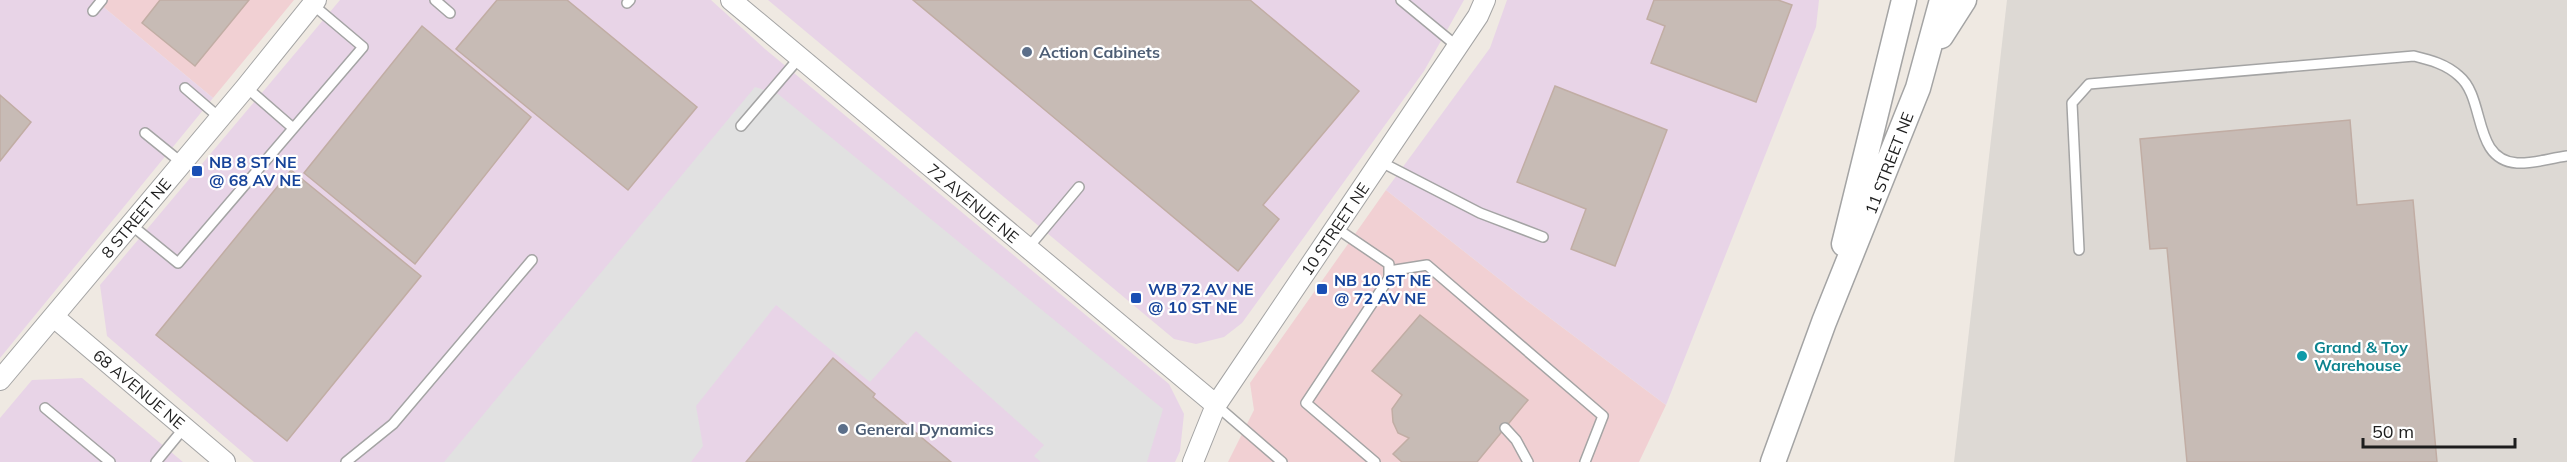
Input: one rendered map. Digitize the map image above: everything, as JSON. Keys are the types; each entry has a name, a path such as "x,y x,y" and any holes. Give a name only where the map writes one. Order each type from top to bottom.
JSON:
{"street":[{"name":"72 AVENUE NE","path":"732,0 1216,405"},
{"name":"10 STREET NE","path":"1193,462 1216,405 1458,47 1478,16 1485,0"},
{"name":"11 STREET NE","path":"1824,322 1904,0"},
{"name":"11 STREET NE","path":"1773,462 1824,322 1878,193 1930,53 1942,0"},
{"path":"1930,53 1964,0"},
{"name":"8 STREET NE","path":"0,380 246,87 314,2"},
{"name":"68 AVENUE NE","path":"54,317 225,462"}],"lane":[{"path":"93,11 102,0"},
{"path":"435,0 450,13"},
{"path":"1401,0 1458,47"},
{"path":"130,225 178,263 363,47 314,2"},
{"path":"2079,250 2072,103 2089,84 2414,56 2438,62 2461,77 2471,90 2487,144 2502,158 2516,163 2567,156"},
{"path":"741,126 800,57"},
{"path":"246,87 293,128"},
{"path":"185,88 220,118"},
{"path":"145,133 182,163"},
{"path":"1381,162 1480,213 1543,237"},
{"path":"1028,248 1079,187"},
{"path":"1336,228 1389,264 1389,278 1306,403 1375,462"},
{"path":"346,462 393,424 532,260"},
{"path":"1389,271 1428,265 1603,416 1585,462"},
{"path":"1216,405 1282,462"},
{"path":"45,408 110,462"},
{"path":"156,462 184,428"},
{"path":"1505,428 1516,440 1528,462"}],"shaded area":[{"path":"0,0 95,0 213,98 0,358"},
{"path":"95,0 294,0 213,98"},
{"path":"340,0 711,0 765,49 1169,384 1184,414 1180,451 1175,462 254,462 107,336 100,285"},
{"path":"768,0 1464,0 1424,71 1242,323 1224,337 1196,344 1174,339"},
{"path":"1507,0 1819,0 1816,27 1666,405 1526,300 1386,190 1490,48"},
{"path":"2007,0 2567,0 2567,462 1954,462"},
{"path":"755,87 778,94 1163,409 1147,462 1041,462 1034,456 1044,445 916,331 870,382 776,305 696,406 703,446 691,462 444,462"},
{"path":"1386,190 1526,300 1666,405 1639,462 1228,462 1254,410 1250,383"},
{"path":"82,378 183,462 0,462 0,418 32,380"}],"building":[{"path":"160,0 249,0 195,66 142,23"},
{"path":"497,0 567,0 697,107 628,190 456,49"},
{"path":"913,0 1250,0 1359,91 1263,205 1279,219 1238,271"},
{"path":"1654,0 1778,0 1792,5 1756,102 1651,63 1665,26 1647,19"},
{"path":"422,26 531,117 415,264 304,173"},
{"path":"1555,86 1667,130 1615,266 1571,249 1586,209 1517,182"},
{"path":"0,95 31,122 0,161"},
{"name":"Grand & Toy Warehouse","path":"2350,120 2357,205 2413,200 2437,462 2187,462 2167,248 2150,249 2140,139"},
{"path":"291,170 421,276 287,441 156,335"},
{"path":"1420,315 1528,400 1477,462 1402,462 1393,454 1409,438 1398,433 1393,422 1392,409 1402,395 1372,371"},
{"name":"General Dynamics","path":"833,358 875,394 873,397 951,462 746,462"}],"place":[{"name":"Action Cabinets","path":"1027,52"},
{"name":"NB 8 ST NE @ 68 AV NE","path":"197,171"},
{"name":"NB 10 ST NE @ 72 AV NE","path":"1322,289"},
{"name":"WB 72 AV NE @ 10 ST NE","path":"1136,298"},
{"name":"Grand & Toy Warehouse","path":"2302,356"},
{"name":"General Dynamics","path":"843,429"}]}
